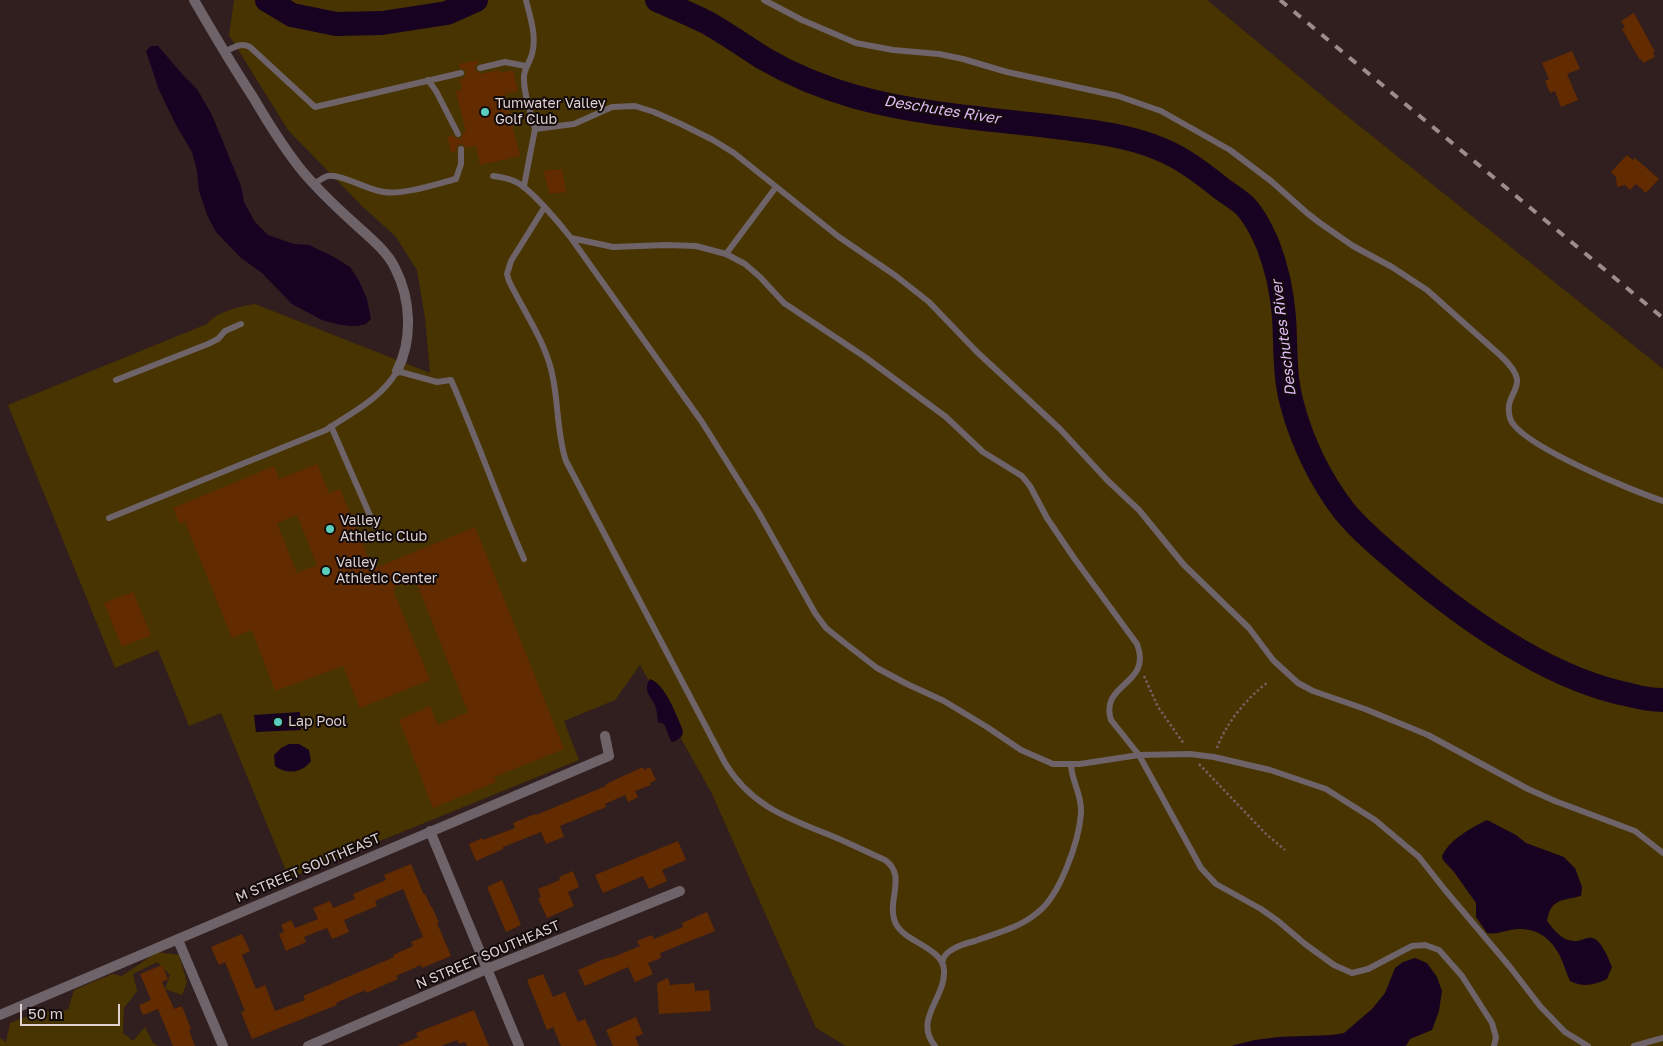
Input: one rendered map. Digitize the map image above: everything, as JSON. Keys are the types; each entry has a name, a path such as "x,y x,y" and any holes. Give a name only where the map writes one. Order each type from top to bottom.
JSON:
{"street":[{"path":"194,0 224,52 299,167 381,249 394,266 400,278 406,302 408,326 407,345 397,371"},
{"name":"M STREET SOUTHEAST","path":"0,1015 609,756 605,736"},
{"path":"430,831 519,1046"},
{"name":"N STREET SOUTHEAST","path":"308,1046 487,969 680,891"},
{"path":"178,940 223,1046"}],"lane":[{"path":"524,186 535,129 524,77 526,66 532,54 534,38 526,0"},
{"path":"764,0 802,20 856,43 963,59 1007,72 1110,94 1161,111 1185,123 1230,150 1272,181 1307,213 1340,236 1427,290 1512,366 1517,377 1509,413 1513,424 1520,430 1533,440 1586,470 1614,483 1663,501"},
{"path":"224,52 238,45 244,44 250,47 315,107 461,72"},
{"path":"480,68 505,62 526,66"},
{"path":"428,80 436,90 458,134"},
{"path":"535,129 574,124 612,107 635,106 681,124 734,153 839,237 930,302 977,352 1060,429 1107,480 1139,510 1184,565 1249,628 1273,660 1298,683 1313,691 1365,709 1428,735 1528,789 1555,801 1636,831 1663,853"},
{"path":"314,184 325,177 335,176 384,192 398,192 456,179 461,164 461,149"},
{"path":"493,176 506,178 524,186 571,238 702,422 759,513 815,613 826,628 877,668 906,684 944,701 1021,750 1053,764 1071,765 1139,755 1190,754 1214,757 1270,770 1326,789 1375,820 1419,857 1540,1006 1565,1032 1588,1046"},
{"path":"726,254 776,187"},
{"path":"544,208 511,261 507,274 549,364 554,387 559,435 566,461 725,763 738,783 759,801 782,815 888,862 894,869 896,879 892,908 896,925 910,938 932,952 942,963 944,969 943,980 930,1011 928,1026 928,1036 935,1046"},
{"path":"571,238 613,247 666,244 696,246 737,259 753,270 784,303 865,357 936,408 983,452 1015,471 1026,480 1047,518 1137,644 1141,655 1140,666 1113,696 1110,701 1110,713 1112,720 1139,755 1201,868 1216,884 1272,917 1334,965 1352,973 1368,969 1412,946 1425,945 1439,950 1462,976 1492,1023 1496,1037 1494,1046"},
{"path":"116,380 208,344 218,339 225,331 241,324"},
{"path":"109,518 253,460 331,426 381,391 397,371 437,382 451,380 502,510 524,559"},
{"path":"331,426 375,527"},
{"path":"942,963 945,954 955,948 1008,930 1031,918 1052,897 1065,871 1080,822 1080,798 1072,775 1071,765"},
{"path":"1634,1046 1663,1038"}],"path":[{"path":"1214,757 1220,740 1232,721 1251,698 1268,682"}],"shaded area":[{"path":"234,0 1207,0 1337,108 1663,369 1663,1046 846,1046 816,1028 712,794 640,665 615,700 564,721 579,760 289,878 221,713 189,726 158,650 115,668 8,405 207,324 223,313 255,304 430,373 425,318 417,270 396,237 362,206 288,130 229,35"},
{"path":"151,46 158,46 197,89 212,115 241,186 244,202 255,222 268,235 294,244 309,245 350,267 367,299 371,319 366,324 349,326 322,320 292,304 262,273 241,258 216,232 208,217 199,191 197,171 192,152 159,90 146,51"},
{"path":"650,679 665,693 673,708 683,733 678,740 671,741 664,724 658,722 656,707 647,689"},
{"name":"Lap Pool","path":"300,712 301,730 256,732 254,715"},
{"path":"289,744 299,744 309,750 311,761 299,770 289,772 275,766 274,755 281,748"},
{"path":"1487,820 1516,835 1526,843 1564,857 1575,868 1582,887 1581,896 1555,904 1551,908 1547,921 1559,935 1567,940 1576,941 1590,938 1598,941 1612,967 1607,979 1589,985 1570,981 1561,959 1552,944 1537,932 1517,929 1487,933 1476,917 1476,903 1443,860 1442,856 1456,839"},
{"path":"157,952 179,955 187,982 182,995 165,989 170,975 157,962 133,974 137,991 124,1008 123,1033 133,1041 145,1027 153,1043 158,1046 0,1046 0,1038 6,1042 10,1023 38,1012 68,1010 74,990 112,974 122,976"},
{"path":"1415,958 1427,963 1437,977 1442,991 1439,1011 1432,1030 1410,1039 1406,1046 1231,1046 1278,1037 1344,1033 1372,1009 1385,993 1395,968 1403,962"}],"building":[{"path":"1634,13 1655,52 1653,53 1655,57 1643,63 1622,29 1625,27 1621,21"},
{"path":"1572,51 1580,69 1567,74 1578,100 1561,107 1555,91 1550,93 1545,81 1549,79 1542,63"},
{"name":"Tumwater Valley Golf Club","path":"478,60 475,70 481,74 499,70 500,73 513,70 518,91 505,94 520,156 480,165 476,146 466,148 461,144 457,146 456,151 451,152 447,137 453,135 460,139 463,133 466,132 456,91 462,89 459,79 463,79 466,74 459,64"},
{"path":"1627,155 1633,160 1635,158 1659,179 1646,193 1636,184 1630,190 1625,185 1617,187 1616,177 1611,172"},
{"path":"562,169 566,192 549,194 544,171"},
{"path":"317,464 329,493 340,489 373,569 475,527 564,749 494,777 496,782 433,808 399,720 430,706 438,725 468,712 415,579 394,587 395,590 393,590 430,680 360,708 343,666 275,691 252,630 232,638 185,522 180,524 173,508 274,466 279,479","holes":["297,515 317,565 297,573 277,523"]},
{"path":"133,592 151,635 122,647 104,603"},
{"path":"643,767 644,770 650,767 656,780 650,783 651,785 635,791 638,797 628,802 625,795 605,804 606,807 560,826 564,837 546,844 541,832 503,847 503,849 476,861 469,844 515,828 513,823 606,786 606,784"},
{"path":"678,841 686,860 662,870 667,881 649,889 643,876 603,893 595,875"},
{"path":"411,864 424,895 439,923 437,923 451,956 422,968 421,965 396,976 398,979 366,993 365,990 336,1003 337,1005 252,1039 241,1012 245,1011 225,962 219,965 211,947 242,934 250,951 242,955 256,989 265,985 275,1011 305,1000 303,996 394,957 393,955 413,946 411,942 423,937 403,889 375,901 377,906 344,920 349,932 332,939 327,928 304,937 306,942 286,951 279,934 284,932 281,925 291,920 295,928 318,919 313,908 330,901 333,908 355,899 353,894 386,880 384,875"},
{"path":"573,871 579,887 568,892 574,906 547,918 538,898 541,897 538,889 560,880 559,877"},
{"path":"502,880 521,925 506,932 487,887"},
{"path":"707,912 715,931 660,953 661,958 648,963 653,974 635,982 628,967 585,986 578,970 640,946 637,941 652,935 654,939 683,927 682,923"},
{"path":"162,965 168,979 162,982 174,1009 182,1006 195,1046 173,1046 158,1009 143,1015 139,1005 151,1000 140,974"},
{"path":"543,974 553,997 565,992 578,1022 585,1019 597,1046 561,1046 553,1027 547,1030 527,980"},
{"path":"668,978 670,985 694,983 695,991 709,990 711,1011 659,1014 657,983"},
{"path":"474,1010 489,1046 467,1046 465,1042 459,1044 457,1040 441,1046 398,1046 418,1037 416,1033"},
{"path":"636,1017 643,1034 635,1037 639,1046 613,1046 606,1030"}],"waterway":[{"name":"Deschutes River","path":"267,0 292,15 336,24 382,23 447,13 476,0"},
{"name":"Deschutes River","path":"657,0 706,22 785,70 844,93 879,103 927,112 1119,136 1160,149 1192,167 1244,205 1255,219 1266,240 1274,262 1280,289 1284,317 1289,393 1296,418 1320,474 1336,500 1351,519 1423,583 1507,643 1568,675 1599,687 1642,698 1663,700"}],"railway":[{"path":"1280,0 1663,318"}],"place":[{"name":"Tumwater Valley Golf Club","path":"485,112"},
{"name":"Valley Athletic Club","path":"330,529"},
{"name":"Valley Athletic Center","path":"326,571"},
{"name":"Lap Pool","path":"278,722"}]}
